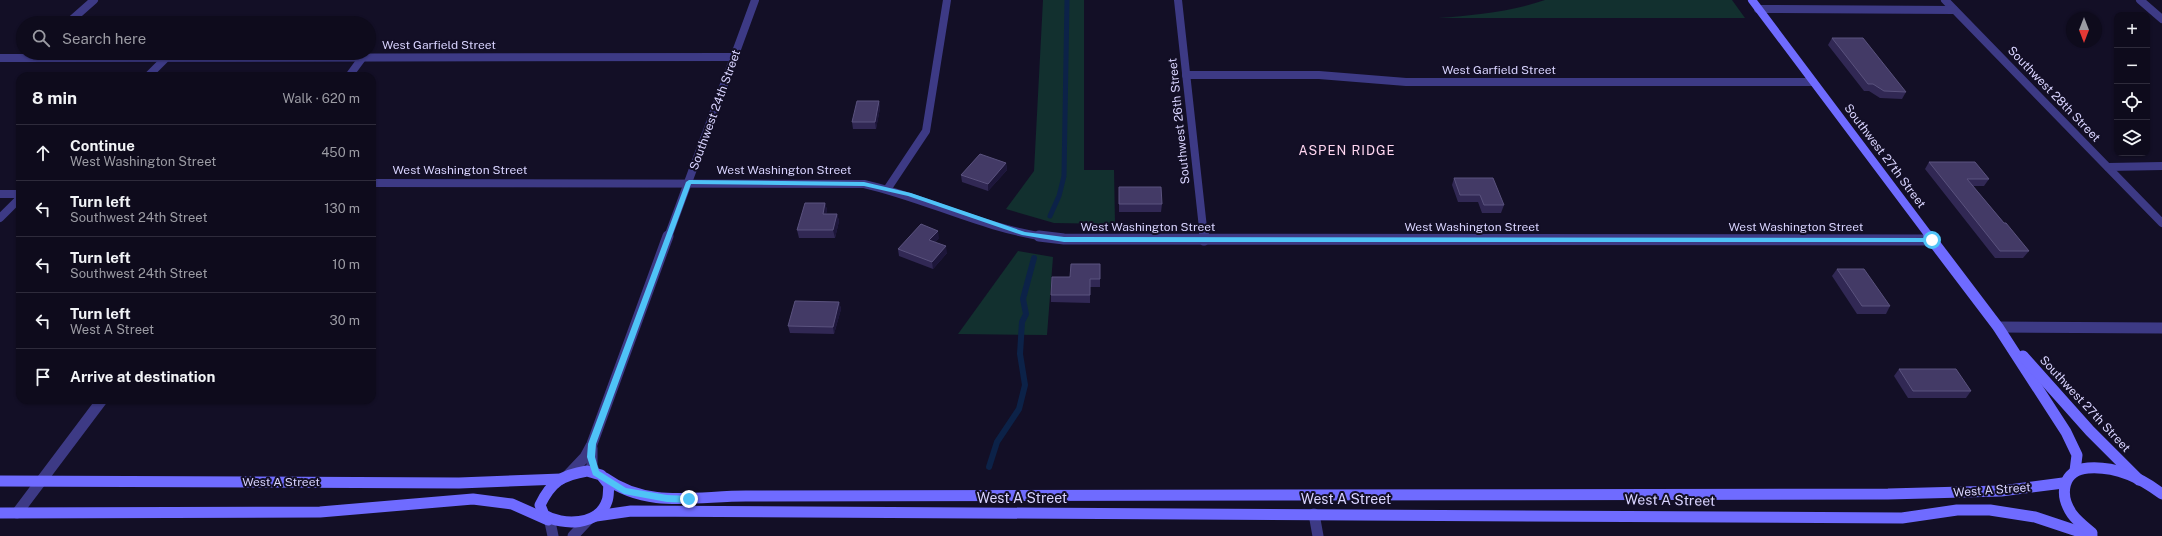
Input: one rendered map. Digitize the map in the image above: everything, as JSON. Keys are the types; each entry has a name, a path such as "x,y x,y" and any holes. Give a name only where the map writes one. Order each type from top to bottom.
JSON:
{"main road":[{"name":"Southwest 27th Street","path":"1752,0 1998,327 2066,432 2077,455 2075,471"},
{"name":"Southwest 27th Street","path":"1998,327 2090,430 2139,480"},
{"path":"2096,536 2082,525 2069,510 2063,495 2063,483 2067,476 2075,471 2088,468 2104,468 2139,480 2160,492"},
{"path":"0,513 320,512 473,499 496,499 512,502 527,508 549,521 568,526 592,518 608,500 609,485 600,476 587,471 564,477 545,495 541,504 542,513 549,521"},
{"name":"West A Street","path":"600,476 612,485 632,493 667,499 725,496 1888,494 2001,491 2063,483"},
{"name":"West A Street","path":"0,481 459,483 543,481 564,477"},
{"name":"West A Street","path":"592,518 631,511 1902,518 1976,509 2028,516 2060,524 2092,536"}],"street":[{"path":"76,16 94,0"},
{"name":"Southwest 24th Street","path":"564,477 585,457 592,444 755,0"},
{"path":"888,188 926,131 947,0"},
{"name":"Southwest 26th Street","path":"1178,0 1204,240"},
{"name":"Southwest 28th Street","path":"1945,0 2162,223"},
{"path":"2140,0 2162,19"},
{"path":"1758,9 1954,10"},
{"name":"West Garfield Street","path":"0,58 16,56"},
{"name":"West Garfield Street","path":"376,58 734,57"},
{"path":"152,72 164,60"},
{"path":"352,72 361,60"},
{"name":"West Garfield Street","path":"1186,75 1318,75 1406,82 1814,82"},
{"path":"2108,166 2162,166"},
{"name":"West Washington Street","path":"376,183 836,182 864,184 888,188 1006,228 1045,237 1064,239 1932,240"},
{"path":"0,194 16,194"},
{"path":"0,218 16,202"},
{"path":"1998,327 2162,328"},
{"path":"16,513 99,404"},
{"name":"Southwest 24th Street","path":"592,444 592,466 600,476"},
{"path":"1314,514 1318,536"},
{"path":"573,536 592,518"},
{"path":"549,521 553,536"}],"green space":[{"path":"1043,0 1084,0 1084,170 1114,170 1115,224 1054,223 1006,209 1034,171"},
{"path":"1545,0 1732,0 1745,18 1438,18 1506,10"},
{"path":"1018,251 1053,257 1047,335 958,334"}],"building":[{"path":"1832,38 1863,38 1906,92 1884,91 1873,84 1868,84"},
{"path":"857,101 879,101 875,122 852,122"},
{"path":"980,154 1006,163 988,184 961,175"},
{"path":"1929,162 1975,162 1989,179 1967,179 2029,251 2000,251"},
{"path":"1454,178 1493,178 1504,205 1484,205 1480,195 1460,195"},
{"path":"1119,187 1161,187 1162,204 1119,204"},
{"path":"805,203 825,203 823,214 837,214 833,230 797,230"},
{"path":"921,224 938,231 929,240 946,246 932,262 898,249"},
{"path":"1071,264 1100,264 1100,279 1090,279 1090,295 1051,295 1052,277 1070,277"},
{"path":"1837,269 1864,269 1890,306 1862,306"},
{"path":"795,301 839,302 833,327 788,326"},
{"path":"1899,369 1956,369 1971,391 1913,391"}],"waterway":[{"path":"1050,216 1059,196 1064,176 1067,0"},
{"path":"989,467 997,442 1019,409 1025,385 1020,354 1022,322 1026,314 1023,299 1034,258"}],"district":[{"name":"ASPEN RIDGE","path":"1347,150"}],"route":[{"path":"689,499 667,499 624,491 612,485 601,475 595,473 592,466 591,457 592,444 689,182 836,182 864,184 888,188 909,194 1025,234 1064,239 1932,240"}]}
